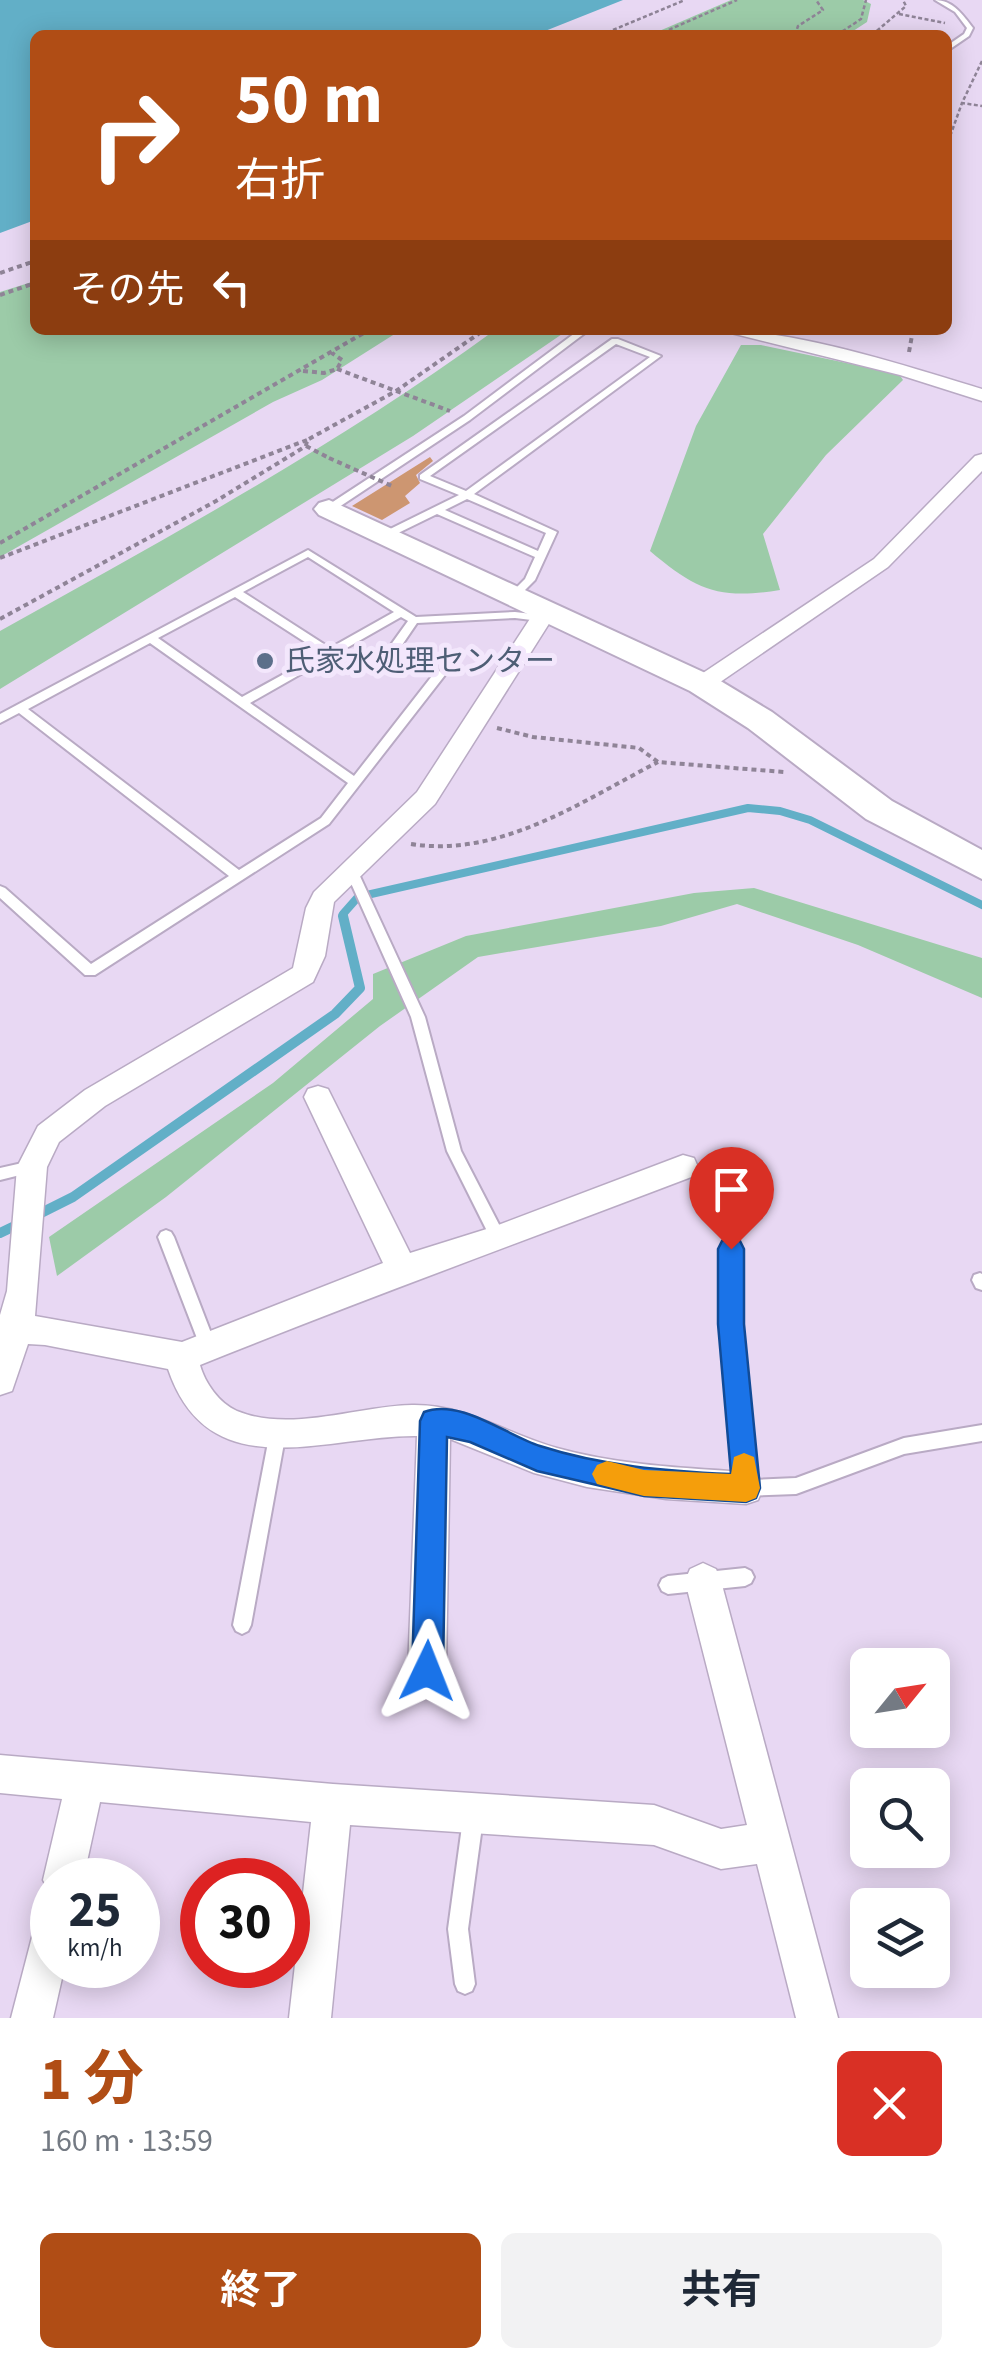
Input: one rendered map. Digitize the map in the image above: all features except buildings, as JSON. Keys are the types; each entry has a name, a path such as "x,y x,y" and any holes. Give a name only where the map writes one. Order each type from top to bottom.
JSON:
{"street":[{"path":"750,335 905,371 982,395"},
{"path":"702,684 881,563 982,460"},
{"path":"329,509 543,614 702,684 760,720 879,810 982,866"},
{"path":"0,1380 26,1260 31,1178 48,1134 68,1116 302,975 312,960 318,909 323,898 356,878 390,834 426,798 543,614"},
{"path":"318,1097 402,1269"},
{"path":"9,1328 195,1352 402,1269 498,1238 683,1168"},
{"path":"195,1352 185,1378 211,1411 234,1426 278,1431 434,1421 473,1430 537,1458 644,1483 746,1488"},
{"path":"427,1671 434,1421"},
{"path":"686,1583 770,1842 818,2018"},
{"path":"0,1774 334,1804 654,1825 721,1849 770,1842"},
{"path":"68,1858 85,1783"},
{"path":"310,2018 334,1804"},
{"path":"32,2018 39,1988"}],"lane":[{"path":"938,0 957,11 970,28 952,45"},
{"path":"329,509 467,418 578,335"},
{"path":"386,535 467,495 657,356 615,341 423,477 467,495 552,532 530,580 513,596"},
{"path":"436,510 542,556"},
{"path":"0,719 308,553 408,616"},
{"path":"235,592 330,653"},
{"path":"242,703 330,653 408,616 543,614"},
{"path":"0,891 90,971 324,821 439,675 396,646 408,616"},
{"path":"150,638 355,782"},
{"path":"20,708 238,876"},
{"path":"356,878 418,1017 454,1151 498,1238"},
{"path":"0,1174 31,1178"},
{"path":"731,1212 731,1324 746,1488 796,1486 886,1450 982,1433"},
{"path":"166,1236 195,1352"},
{"path":"242,1626 278,1431"},
{"path":"686,1583 745,1577"},
{"path":"465,1984 458,1929 474,1813"}],"path":[{"path":"613,30 684,0"},
{"path":"669,30 737,0"},
{"path":"797,30 820,16 823,10 816,0"},
{"path":"845,30 861,20 866,0"},
{"path":"878,30 906,6 902,0"},
{"path":"899,14 970,28"},
{"path":"952,131 982,61"},
{"path":"962,103 982,106"},
{"path":"0,273 30,263"},
{"path":"0,295 30,285"},
{"path":"0,543 361,335"},
{"path":"0,618 216,501 396,391 477,335"},
{"path":"332,353 342,360 337,369"},
{"path":"302,371 324,373 337,369 467,418"},
{"path":"306,443 329,458 392,486"},
{"path":"0,558 306,443"},
{"path":"476,722 533,737 639,748 658,762 788,772"},
{"path":"390,834 413,845 447,850 594,799 658,762"}],"green space":[{"path":"731,0 863,0 871,4 867,22 855,30 662,30"},
{"path":"30,283 30,335 393,335 322,380 273,402 0,557 0,292"},
{"path":"488,335 561,335 413,436 0,689 0,631 190,525 436,372"},
{"path":"741,345 761,345 899,374 903,380 826,455 763,534 780,590 740,594 695,583 650,551 696,426"},
{"path":"754,888 982,958 982,998 858,945 737,904 661,926 478,957 380,1026 166,1197 57,1276 49,1237 273,1083 373,999 373,974 466,936 694,893"}],"water":[{"path":"0,0 623,0 548,30 30,30 30,222 0,233"}],"waterway":[{"path":"344,918 343,914 358,897 748,808 780,811 810,820 982,905"},
{"path":"35,1216 73,1197 335,1014 360,988 343,916"},
{"path":"0,1233 21,1223"}],"slow traffic":[{"path":"607,1474 644,1483 746,1488 744,1466"}],"place":[{"name":"氏家水処理センター","path":"265,661"}],"route":[{"path":"427,1671 434,1421 473,1430 502,1446 537,1458 644,1483 746,1488 731,1324 731,1249"}]}
